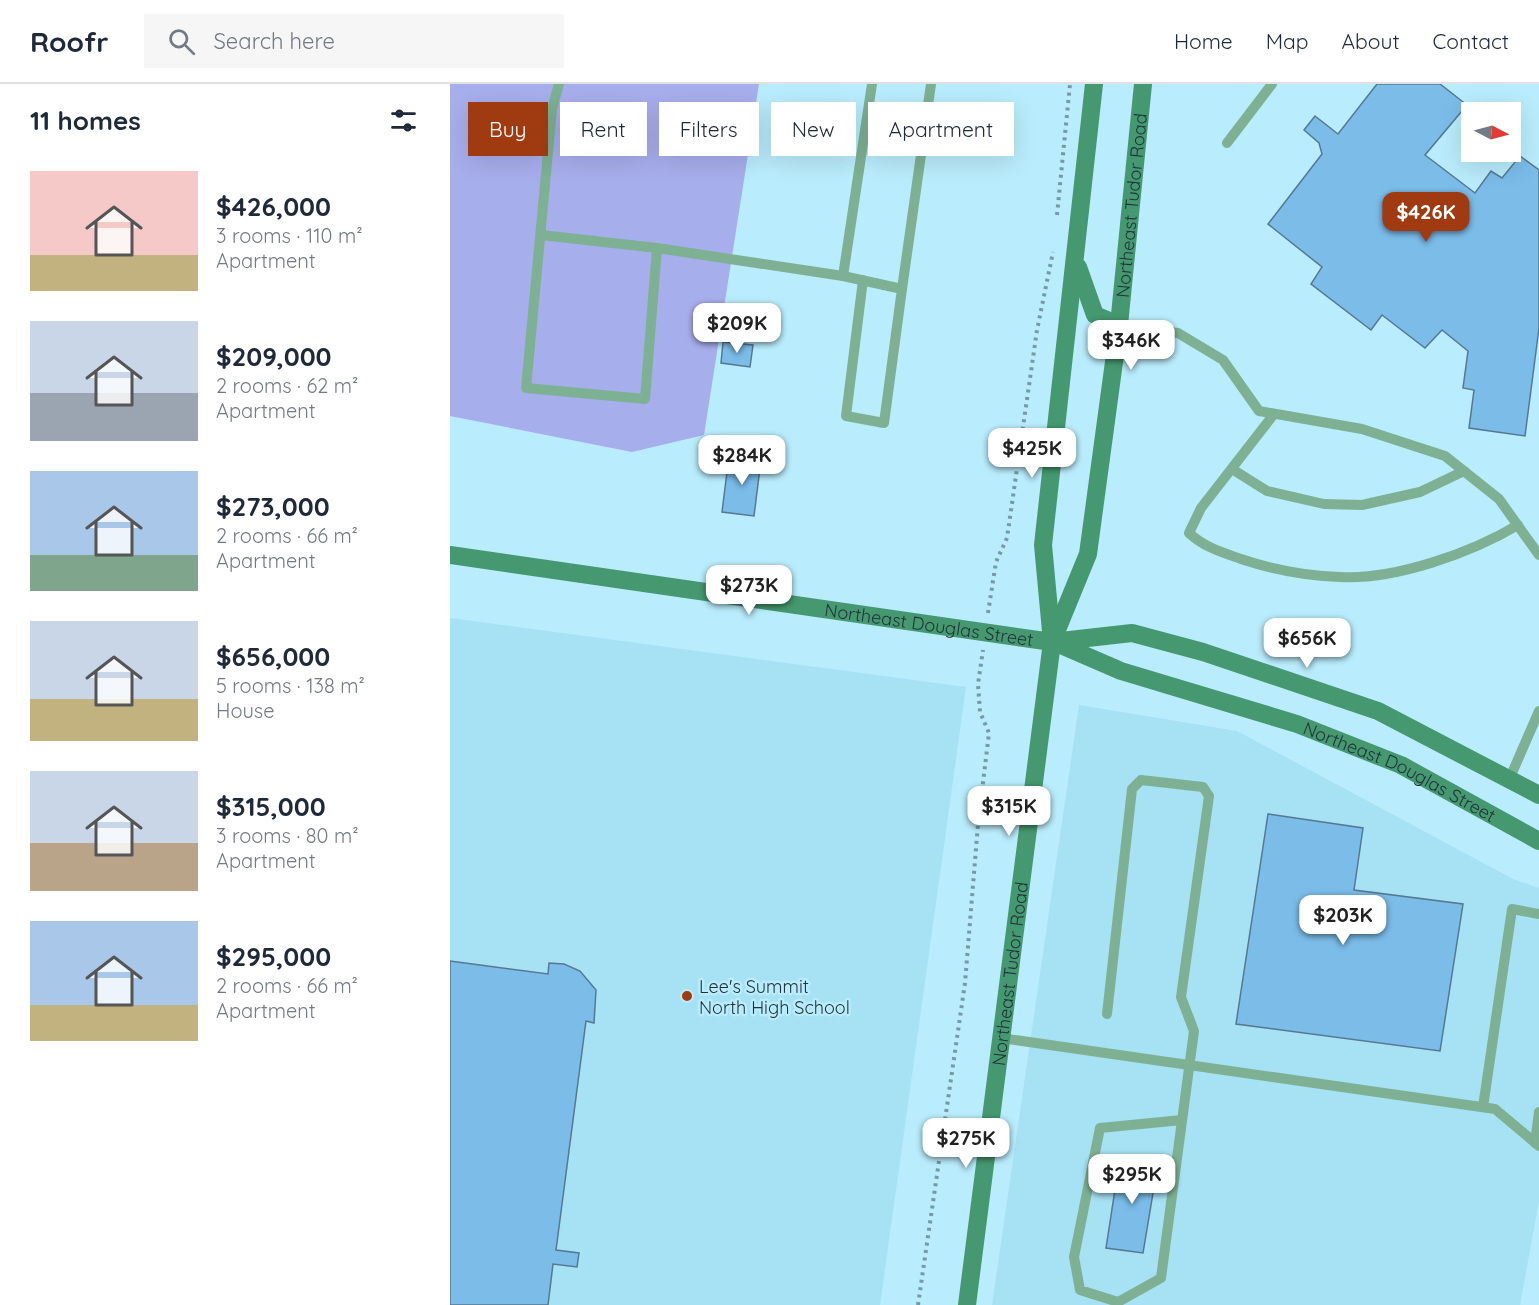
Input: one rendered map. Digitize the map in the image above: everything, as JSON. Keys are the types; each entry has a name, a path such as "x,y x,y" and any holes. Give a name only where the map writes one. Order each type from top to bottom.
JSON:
{"street":[{"name":"Northeast Tudor Road","path":"967,1305 1052,642 1043,545 1094,84"},
{"name":"Northeast Tudor Road","path":"1052,642 1088,554 1119,325 1143,84"},
{"path":"1075,257 1084,291 1095,315 1119,325"},
{"name":"Northeast Douglas Street","path":"450,555 1052,642 1121,671 1287,721 1401,765 1539,842"},
{"name":"Northeast Douglas Street","path":"1052,642 1132,633 1203,652 1378,711 1539,795"}],"lane":[{"path":"559,84 552,108 526,387 645,399 657,248"},
{"path":"843,276 872,84"},
{"path":"863,280 846,416 884,423 932,84"},
{"path":"1227,143 1272,84"},
{"path":"541,236 657,248 843,276 902,289"},
{"path":"1119,325 1178,333 1223,360 1259,411 1362,429 1445,456 1499,498 1539,555"},
{"path":"1274,414 1201,508 1189,532 1202,545 1262,566 1341,578 1398,572 1494,539 1518,525"},
{"path":"1232,469 1268,491 1324,504 1362,505 1420,492 1464,471"},
{"path":"1509,780 1539,711"},
{"path":"1107,1014 1132,789 1141,780 1203,788 1209,796 1181,997 1194,1031 1161,1278 1118,1302 1080,1290 1074,1257 1100,1128 1182,1120"},
{"path":"1483,1107 1512,909 1539,914"},
{"path":"1001,1038 1189,1063 1495,1109 1537,1144"},
{"path":"1537,1144 1539,1112"}],"path":[{"path":"1056,218 1070,84"},
{"path":"918,1305 965,983 978,824 989,733 980,712 978,684 996,562 1006,538 1037,330 1054,240"}],"shaded area":[{"path":"450,84 759,84 756,102 659,102 659,156 748,156 704,435 632,452 450,416"},
{"name":"Lee's Summit North High School","path":"450,618 966,687 880,1305 450,1305"},
{"path":"1079,705 1237,731 1513,879 1539,888 1539,1200 1520,1305 992,1305"}],"building":[{"path":"1377,84 1440,84 1463,102 1461,102 1461,112 1425,155 1475,193 1491,171 1502,178 1515,162 1521,162 1521,157 1539,170 1539,328 1525,436 1469,428 1474,390 1463,388 1468,351 1442,330 1425,348 1382,315 1371,330 1311,284 1322,267 1268,224 1322,154 1319,143 1304,130 1315,116 1338,134"},
{"path":"723,342 753,345 750,367 721,363"},
{"path":"729,456 761,460 754,516 722,512"},
{"path":"1268,814 1363,828 1354,890 1463,904 1440,1051 1236,1024"},
{"path":"450,961 548,974 549,963 564,964 580,971 596,990 594,1023 586,1021 556,1250 579,1253 577,1267 553,1264 548,1305 450,1305"},
{"path":"1120,1157 1158,1163 1143,1253 1106,1248"}],"place":[{"name":"Lee's Summit North High School","path":"687,996"}]}
